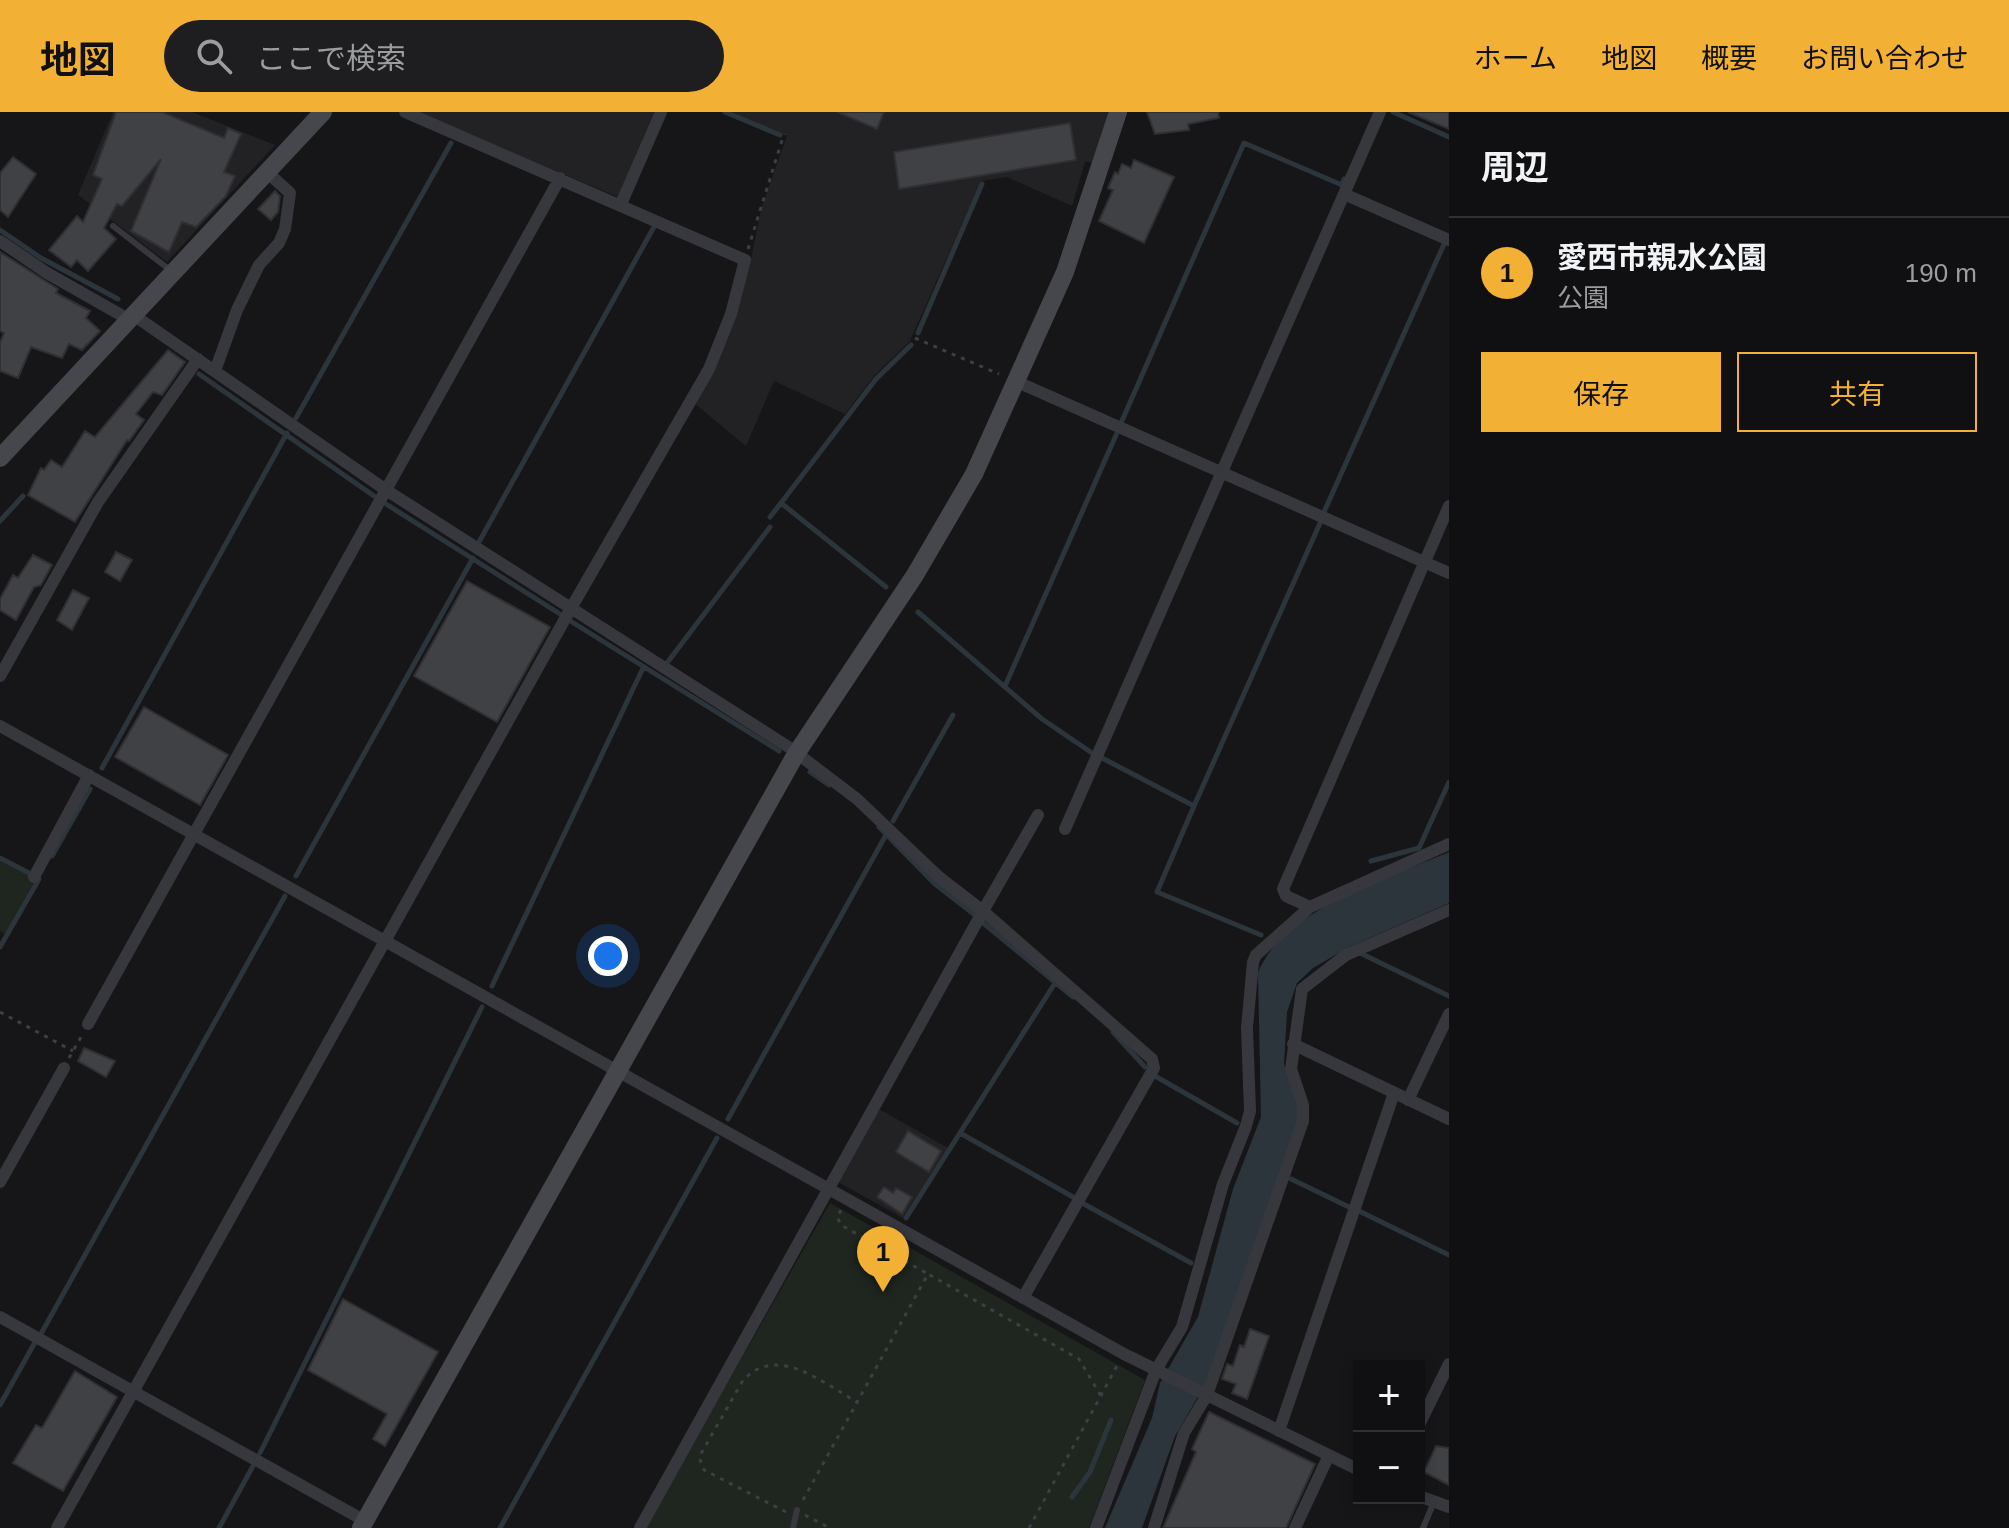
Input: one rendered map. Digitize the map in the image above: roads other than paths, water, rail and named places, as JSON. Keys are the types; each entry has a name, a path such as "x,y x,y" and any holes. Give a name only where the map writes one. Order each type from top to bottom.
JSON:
{"street":[{"path":"0,458 323,112"},
{"path":"57,1528 570,610 709,369 731,314 745,260 405,112"},
{"path":"621,204 661,112"},
{"path":"0,1317 367,1526 617,1069 796,754 915,575 974,474 1065,272 1118,112"},
{"path":"1065,829 1380,112"},
{"path":"215,371 253,277 285,229 290,193 267,172"},
{"path":"88,1024 560,178"},
{"path":"1344,194 1449,240"},
{"path":"0,241 47,273 130,316 198,359 386,490 796,754 857,799 939,877 983,911 1152,1059 1154,1068 1023,1298"},
{"path":"0,676 98,502 198,359"},
{"path":"1015,381 1449,573"},
{"path":"1310,907 1286,896 1283,889 1449,506"},
{"path":"0,726 1124,1354 1353,1467"},
{"path":"34,877 89,775"},
{"path":"640,1528 1038,815"},
{"path":"1096,1528 1158,1371 1182,1327 1223,1184 1246,1126 1250,1111 1247,1015 1253,962 1264,947 1310,907 1449,844"},
{"path":"1154,1528 1184,1433 1205,1395 1303,1121 1303,1105 1291,1069 1302,989 1346,955 1449,910"},
{"path":"1408,1100 1449,1014"},
{"path":"1293,1044 1449,1119"},
{"path":"0,1182 64,1068"},
{"path":"1279,1431 1394,1093"},
{"path":"1425,1413 1449,1364"},
{"path":"1295,1528 1329,1455"},
{"path":"1425,1498 1449,1507"}],"lane":[{"path":"113,226 173,272"},
{"path":"1423,1528 1434,1501"},
{"path":"793,1528 797,1510"}],"waterway":[{"path":"725,112 780,135"},
{"path":"1393,112 1449,137"},
{"path":"296,418 451,143"},
{"path":"1121,423 1244,143 1342,185 1344,179"},
{"path":"918,333 982,184"},
{"path":"479,542 655,225"},
{"path":"0,230 41,258 118,299"},
{"path":"1324,512 1445,242"},
{"path":"781,503 876,379 911,345"},
{"path":"199,374 374,496"},
{"path":"102,768 287,433"},
{"path":"1005,686 1117,433"},
{"path":"0,521 23,496"},
{"path":"770,517 781,503 886,587"},
{"path":"386,504 560,614"},
{"path":"1194,806 1321,521"},
{"path":"667,663 770,527"},
{"path":"296,876 473,558"},
{"path":"918,612 1042,719 1092,753"},
{"path":"572,622 779,751"},
{"path":"492,986 643,668"},
{"path":"893,821 953,715"},
{"path":"1102,758 1194,806 1157,892 1261,935"},
{"path":"810,772 829,785"},
{"path":"1371,861 1419,848 1449,782"},
{"path":"52,856 90,789"},
{"path":"879,827 935,884 975,915"},
{"path":"728,1119 887,833"},
{"path":"0,858 29,873"},
{"path":"0,947 39,879"},
{"path":"42,1332 285,896"},
{"path":"982,922 1073,997"},
{"path":"1360,953 1449,996"},
{"path":"906,1218 1055,983"},
{"path":"260,1453 482,1007"},
{"path":"1113,1032 1145,1067"},
{"path":"1155,1076 1237,1123"},
{"path":"960,1133 1073,1197"},
{"path":"500,1528 717,1138"},
{"path":"1291,1179 1351,1208"},
{"path":"1084,1204 1191,1263"},
{"path":"1359,1211 1449,1255"},
{"path":"0,1405 34,1344"},
{"path":"1072,1497 1090,1472 1111,1420"},
{"path":"219,1528 253,1466"}],"place":[{"name":"愛西市親水公園","path":"883,1292"}]}
